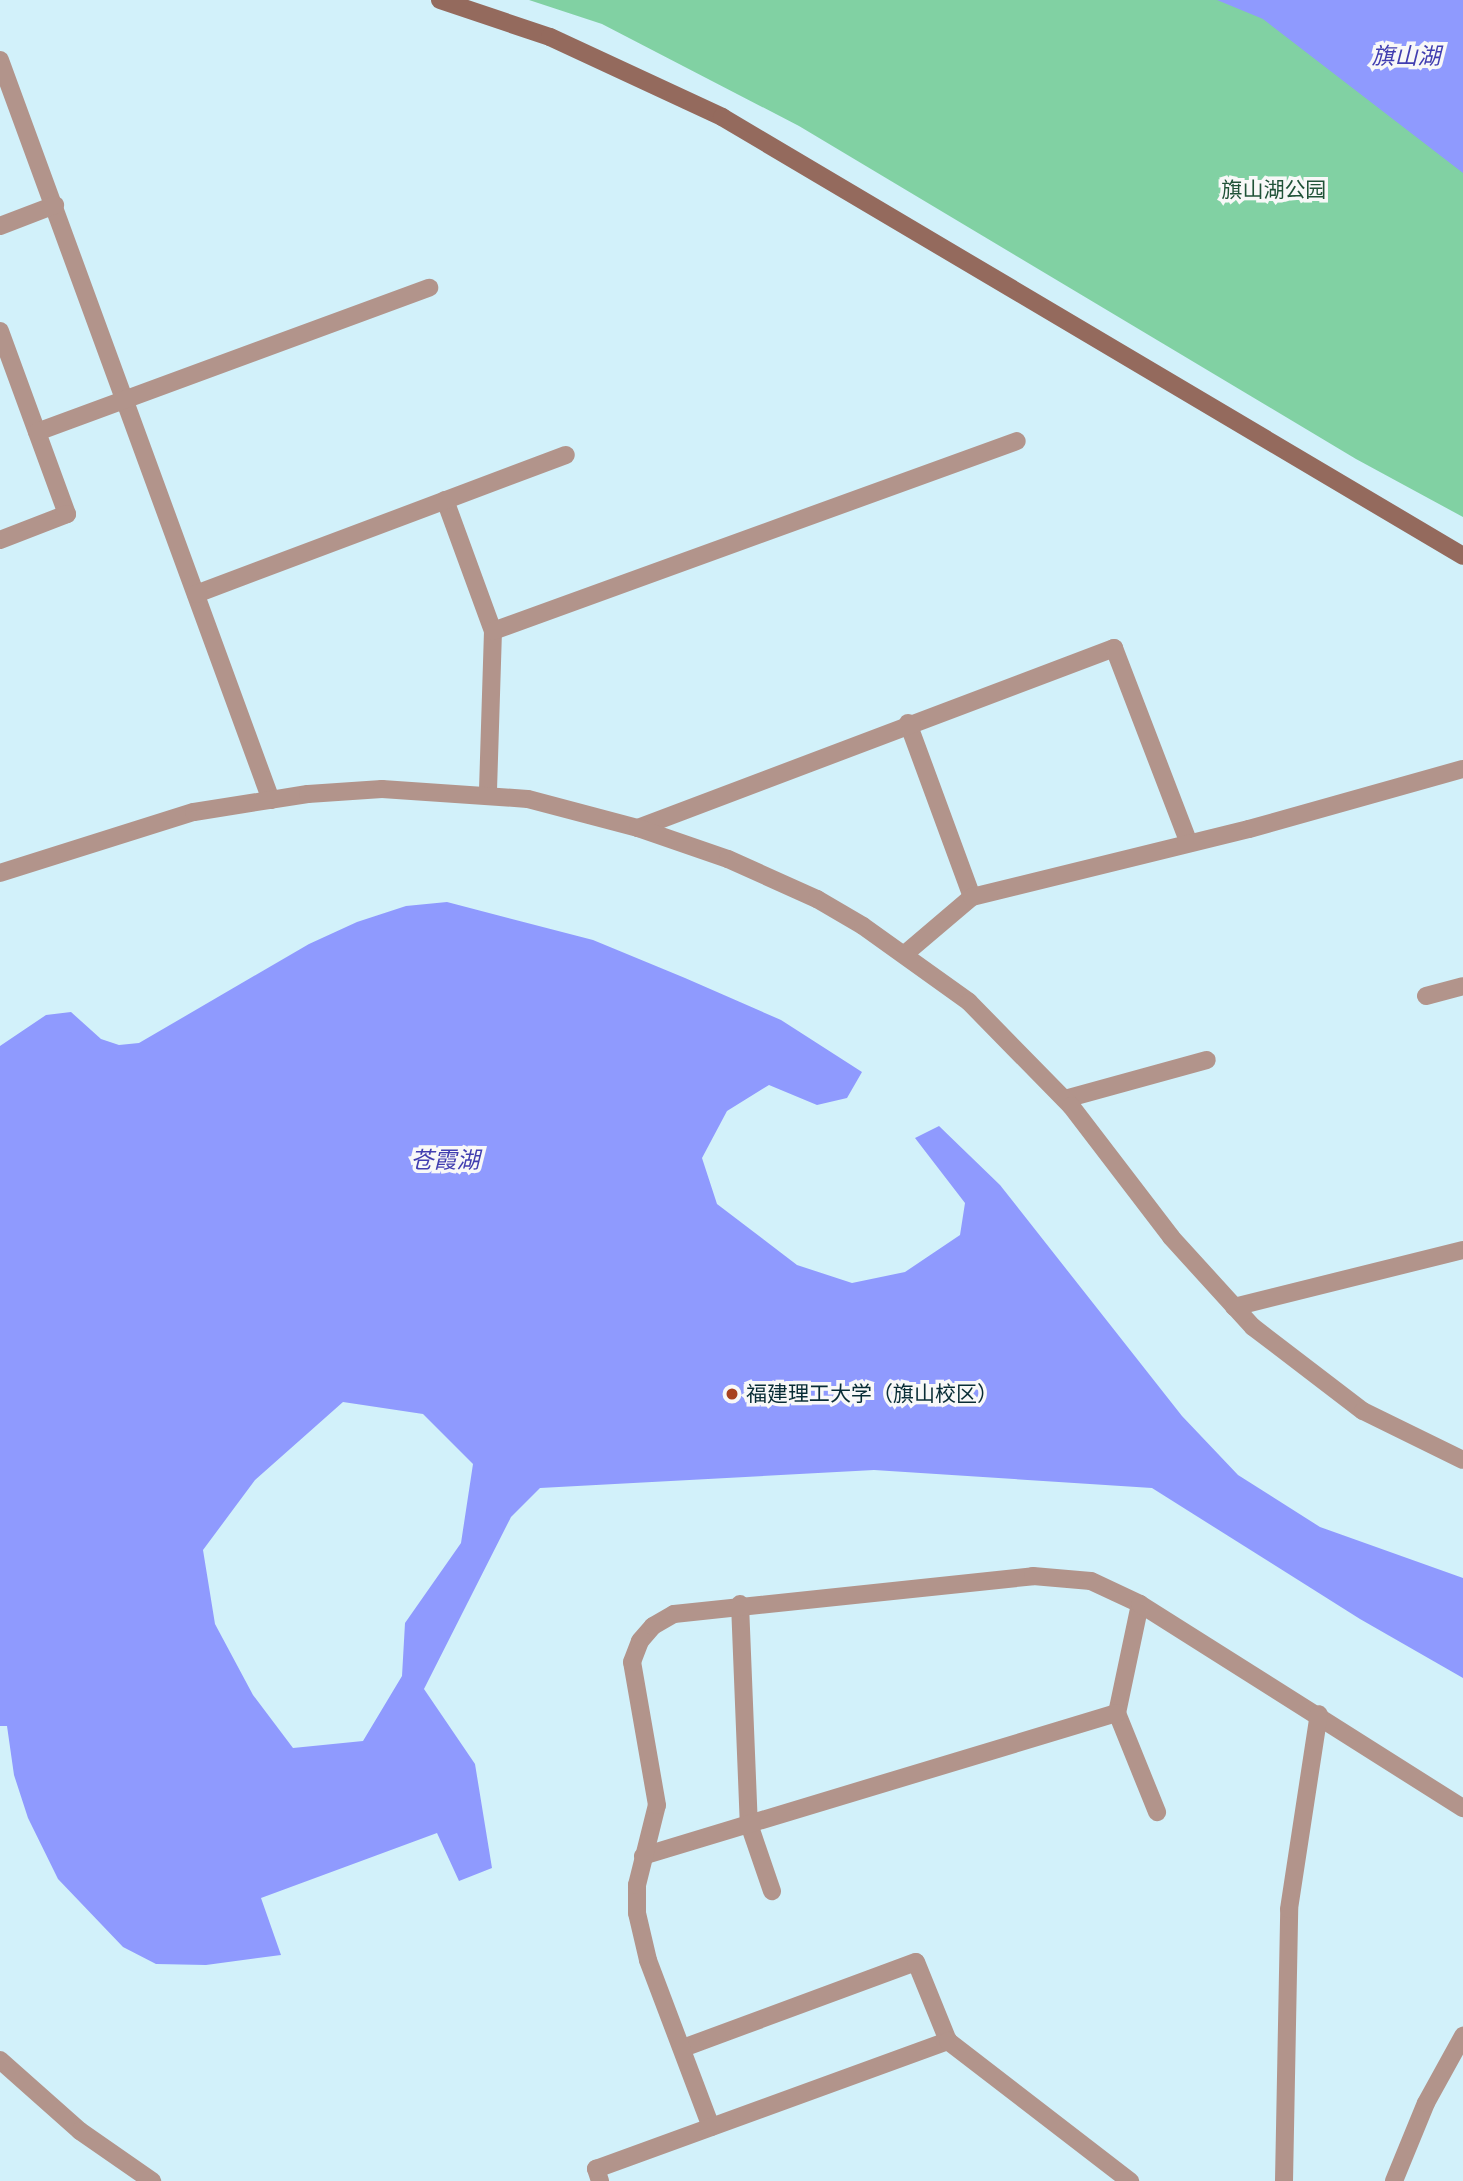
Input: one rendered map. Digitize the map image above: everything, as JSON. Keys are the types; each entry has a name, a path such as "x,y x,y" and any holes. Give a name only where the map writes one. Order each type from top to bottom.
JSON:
{"street":[{"path":"440,0 550,37 722,117 1463,556"},
{"path":"0,60 271,800"},
{"path":"0,226 55,205"},
{"path":"37,432 429,288"},
{"path":"0,331 67,514 0,540"},
{"path":"493,631 1017,441"},
{"path":"197,594 566,455"},
{"path":"445,500 493,631 488,794"},
{"path":"638,828 908,723 1114,648 1188,841"},
{"path":"908,723 972,897"},
{"path":"906,953 972,897 1188,841 1249,829 1463,769"},
{"path":"0,873 150,824 271,800 382,789 488,794 528,799 638,828 728,859 817,899 906,953 999,1028 1065,1099 1171,1237 1234,1307 1287,1356 1363,1410 1463,1460"},
{"path":"1426,996 1463,986"},
{"path":"1065,1099 1207,1060"},
{"path":"1234,1307 1463,1250"},
{"path":"711,2127 641,1939 637,1885 657,1805 634,1687 632,1662 653,1626 674,1614 740,1604 1063,1576 1115,1589 1319,1714 1463,1808"},
{"path":"740,1604 749,1824 772,1891"},
{"path":"1140,1604 1117,1713 1157,1812"},
{"path":"643,1856 1117,1713"},
{"path":"1284,2181 1289,1909 1319,1714"},
{"path":"682,2049 916,1962 948,2041 1130,2181"},
{"path":"1394,2181 1426,2103 1463,2036"},
{"path":"600,2181 596,2169 948,2041"},
{"path":"2,2067 80,2131 152,2181"}],"green space":[{"name":"旗山湖公园","path":"529,0 1463,0 1463,517 1356,459 799,126 602,24"}],"water":[{"name":"旗山湖","path":"1217,0 1463,0 1463,173 1263,19"},
{"name":"苍霞湖","path":"447,902 593,940 781,1020 862,1072 847,1098 817,1105 769,1085 727,1111 702,1158 717,1204 797,1265 852,1283 905,1272 960,1235 965,1203 915,1138 939,1126 1000,1185 1182,1416 1238,1475 1320,1527 1463,1578 1463,1678 1360,1619 1152,1488 874,1470 540,1488 511,1517 424,1689 475,1764 492,1868 459,1881 437,1833 261,1898 281,1955 206,1965 156,1964 123,1947 58,1879 28,1818 14,1775 7,1726 0,1726 0,1046 46,1015 71,1012 101,1039 119,1045 139,1043 309,944 357,922 406,906","holes":["343,1402 423,1414 473,1464 461,1543 405,1623 402,1676 363,1741 293,1748 253,1695 215,1624 203,1550 255,1480"]}],"place":[{"name":"福建理工大学（旗山校区）","path":"732,1394"}]}
